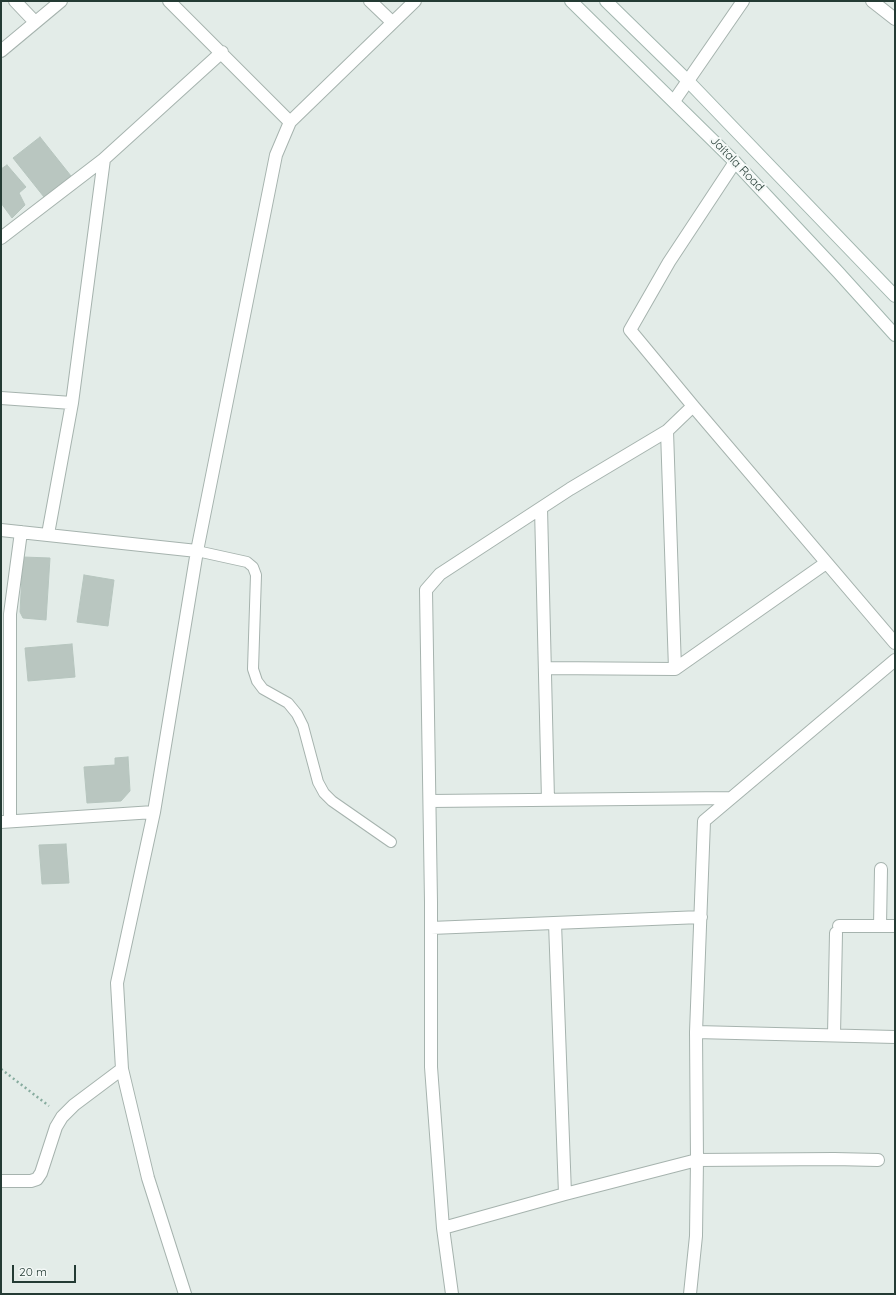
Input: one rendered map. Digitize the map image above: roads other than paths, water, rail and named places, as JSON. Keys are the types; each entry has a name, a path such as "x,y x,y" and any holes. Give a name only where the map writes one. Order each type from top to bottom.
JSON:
{"street":[{"path":"15,1 35,22"},
{"path":"1,51 61,1"},
{"path":"169,1 222,52 290,122"},
{"path":"370,1 392,22"},
{"path":"185,1294 148,1178 122,1069 117,983 154,812 197,551 276,155 290,122 415,1"},
{"name":"Jaitala Road","path":"571,1 735,162 895,335"},
{"name":"Jaitala Road","path":"606,1 688,81 895,296"},
{"path":"674,102 743,1"},
{"path":"872,1 895,19"},
{"path":"1,238 104,159 222,52"},
{"path":"48,534 72,403 104,159"},
{"path":"735,162 669,262 630,330 895,644"},
{"path":"1,398 72,403"},
{"path":"452,1294 443,1228 430,1067 430,801 426,590 440,574 570,489 667,431 693,406"},
{"path":"667,431 675,669"},
{"path":"541,508 548,800"},
{"path":"1,530 197,551"},
{"path":"22,532 10,614 6,821 154,812"},
{"path":"545,668 675,669 826,562"},
{"path":"690,1294 695,1243 697,1160 696,1032 704,821 895,660"},
{"path":"430,801 731,798"},
{"path":"880,926 881,868"},
{"path":"431,928 701,917"},
{"path":"555,923 565,1194"},
{"path":"834,1035 837,930 895,926"},
{"path":"696,1032 895,1038"},
{"path":"1,1181 31,1181 37,1179 41,1173 56,1127 62,1116 74,1105 122,1069"},
{"path":"443,1228 565,1194 697,1160 878,1160"}],"lane":[{"path":"197,551 247,562 253,567 256,575 253,669 257,681 263,689 288,703 297,714 303,726 318,782 324,793 332,801 391,842"}]}
